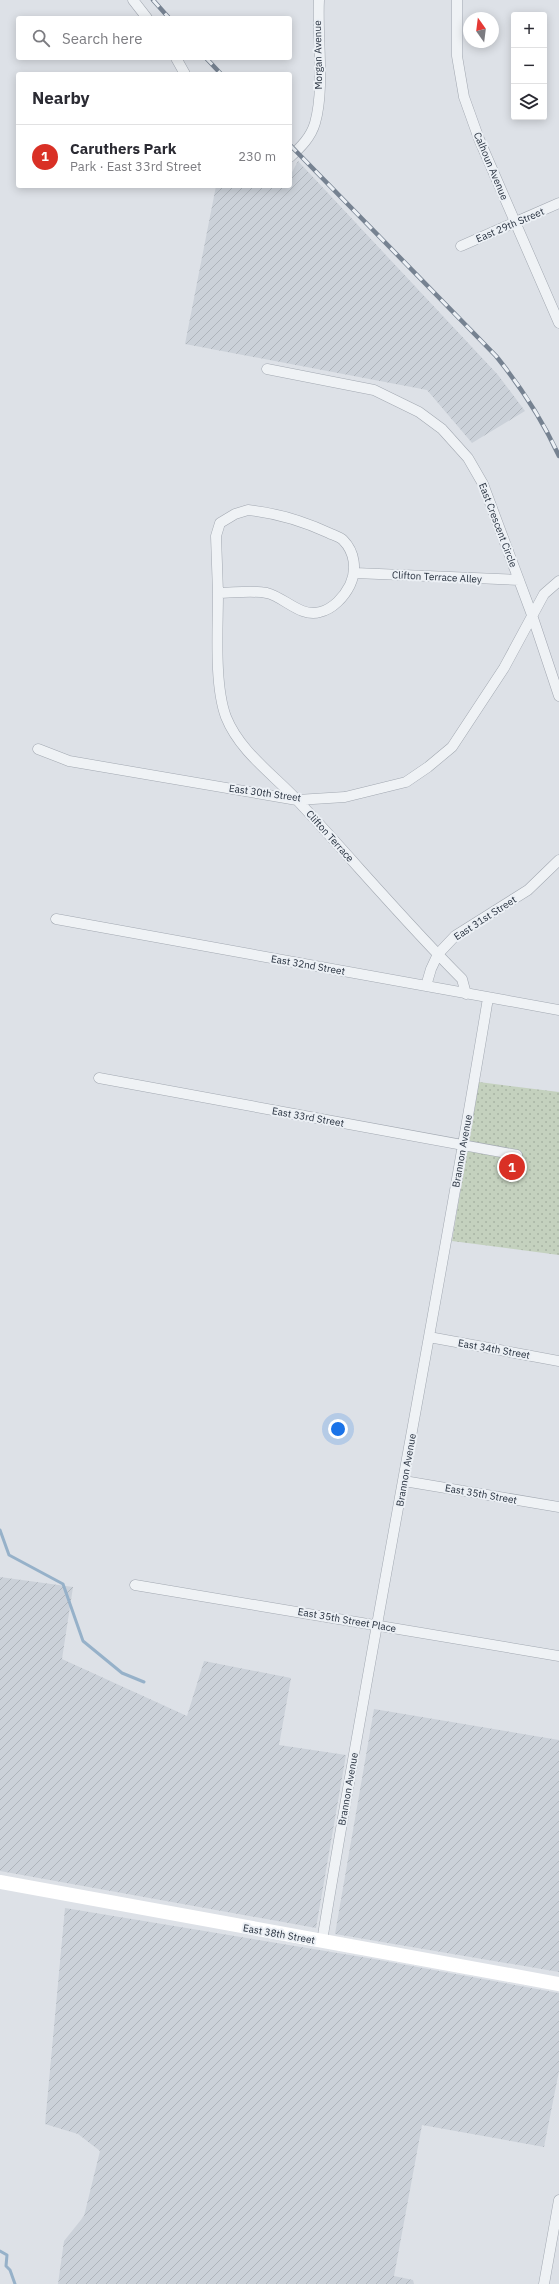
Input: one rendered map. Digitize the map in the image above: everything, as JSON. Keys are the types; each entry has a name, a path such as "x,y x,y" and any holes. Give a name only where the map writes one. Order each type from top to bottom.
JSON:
{"main road":[{"name":"East 38th Street","path":"0,1882 559,1984"}],"street":[{"path":"133,0 145,16"},
{"name":"Morgan Avenue","path":"293,154 304,144 315,122 320,84 317,32 319,0"},
{"name":"Calhoun Avenue","path":"457,0 458,56 464,97 479,139 559,323"},
{"path":"177,60 184,72"},
{"name":"East 29th Street","path":"461,246 559,203"},
{"name":"East Crescent Circle","path":"266,369 374,390 419,412 442,429 468,458 483,484 532,615 559,696"},
{"name":"Clifton Terrace","path":"355,573 354,561 343,540 304,521 248,510 234,514 220,523 216,536 221,693 226,717 253,757 297,800 462,979 466,994"},
{"path":"218,593 251,592 268,594 309,613 319,613 330,608 345,594 355,573"},
{"name":"Clifton Terrace Alley","path":"355,573 519,580"},
{"name":"East 30th Street","path":"38,748 69,761 297,800 345,797 374,792 406,782 428,768 452,747 504,668 544,594 559,581"},
{"name":"East 31st Street","path":"426,986 431,969 438,954 455,936 528,890 559,860"},
{"name":"East 32nd Street","path":"56,919 559,1010"},
{"name":"Brannon Avenue","path":"322,1941 351,1766 378,1626 464,1146 488,998"},
{"name":"East 33rd Street","path":"99,1078 517,1155"},
{"name":"East 34th Street","path":"429,1338 559,1361"},
{"name":"East 35th Street","path":"404,1481 559,1507"},
{"name":"East 35th Street Place","path":"135,1585 559,1656"},
{"path":"544,2284 559,2200"}],"shaded area":[{"path":"298,161 498,375 525,411 472,443 427,390 185,344 216,188 292,188 292,172"},
{"path":"0,1577 73,1587 62,1659 187,1716 204,1661 291,1678 279,1745 346,1755 316,1928 0,1871"},
{"path":"374,1709 559,1740 559,1972 335,1934"},
{"path":"65,1908 374,1959 559,1993 559,2071 544,2147 422,2125 394,2276 413,2280 414,2284 58,2284 64,2241 84,2216 100,2151 78,2134 45,2124"}],"green space":[{"path":"479,1082 559,1092 559,1255 452,1241"}],"waterway":[{"path":"0,1530 9,1555 63,1584 83,1641 122,1673 144,1682"},
{"path":"0,2251 7,2255 6,2266 10,2270 15,2284"}],"railway":[{"path":"153,0 167,16"},
{"path":"208,60 219,72"},
{"path":"292,147 496,356 514,380 546,429 559,456"}],"place":[{"name":"Caruthers Park","path":"512,1167"}]}
